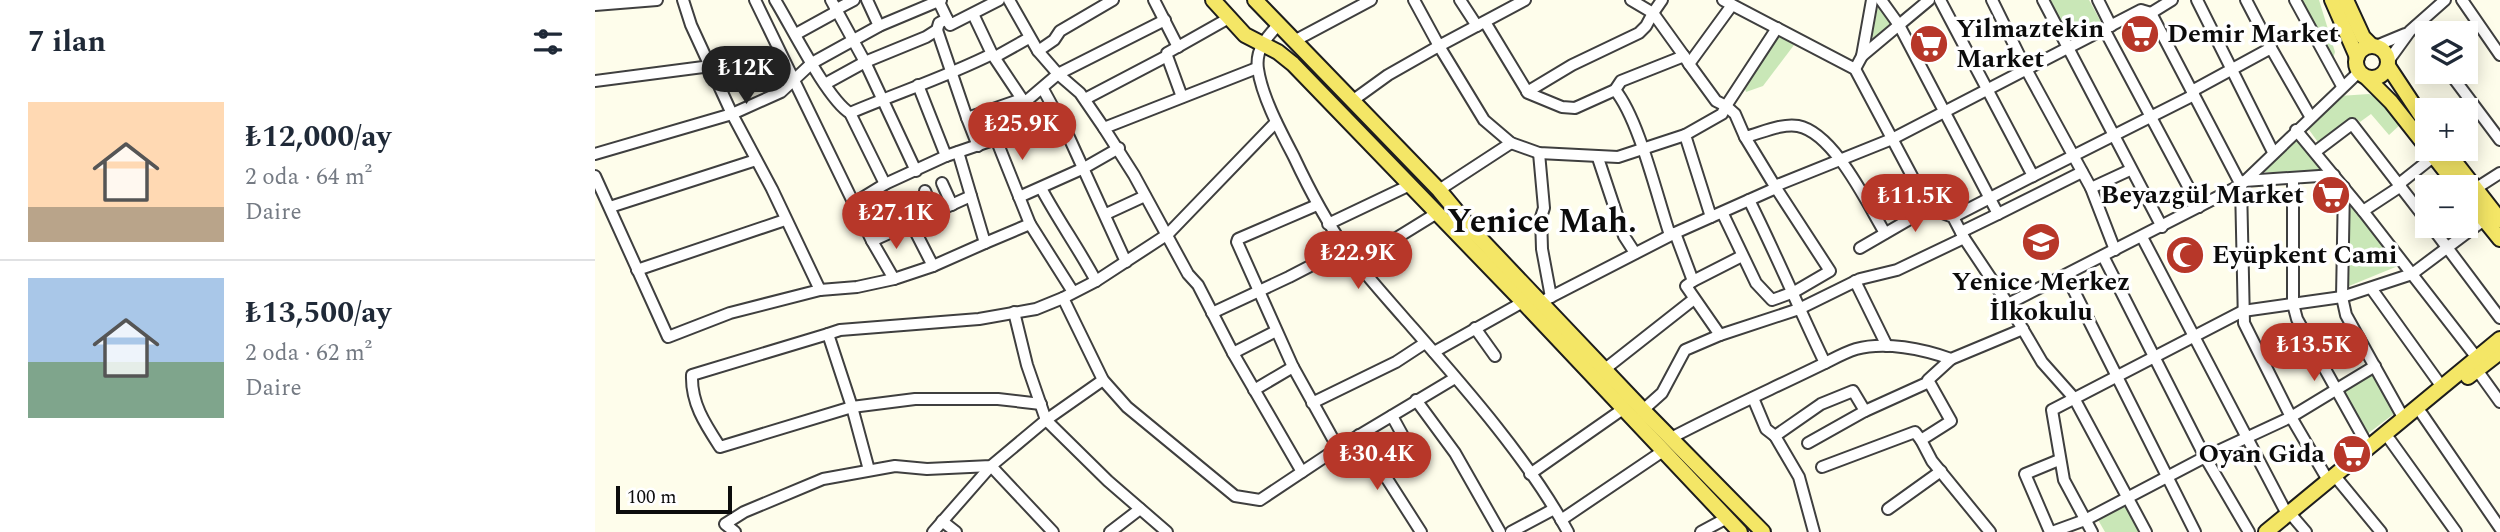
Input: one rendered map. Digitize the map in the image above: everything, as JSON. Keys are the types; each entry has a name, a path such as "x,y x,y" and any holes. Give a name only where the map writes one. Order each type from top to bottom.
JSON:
{"main road":[{"path":"1213,0 1245,35 1278,52 1293,64 1623,409 1667,444 1763,532"},
{"path":"1255,0 1439,190 1473,231 1546,299 1643,410 1667,444 1740,532"},
{"path":"2332,0 2363,75 2415,128"},
{"path":"2346,0 2363,37 2385,52 2388,63 2415,108"},
{"path":"2357,57 2363,49 2374,46"},
{"path":"2363,75 2378,78 2388,63"},
{"path":"2445,161 2457,175"},
{"path":"2478,200 2500,220"},
{"path":"2478,208 2484,220 2500,239"},
{"path":"2277,532 2334,482 2422,414 2500,339"},
{"path":"2334,482 2369,448 2442,387 2500,352"},
{"path":"2266,532 2291,517"}],"street":[{"path":"595,5 657,0"},
{"path":"683,0 691,25 732,114 820,290"},
{"path":"755,0 872,240 894,279"},
{"path":"775,0 825,84 842,108 850,113 885,184"},
{"path":"796,34 834,7 854,0"},
{"path":"867,0 879,26"},
{"path":"595,154 732,114 781,92 812,63 853,40 939,0 950,25 999,0"},
{"path":"1009,0 1038,51 1085,99 1119,148 1302,472"},
{"path":"1038,51 1054,40 1060,31 1113,0"},
{"path":"1154,0 1178,47"},
{"path":"1296,40 1371,0"},
{"path":"1414,0 1484,120 1511,143 1539,153 1598,158 1618,157 1685,135 1721,114 1777,28"},
{"path":"1460,0 1481,24 1527,92 1548,102 1574,108 1615,90 1621,81 1687,60 1728,3 1855,69 1929,208 1953,217 2042,362 2074,398 2146,532"},
{"path":"1352,101 1388,75 1525,0"},
{"path":"1631,0 1653,13 1716,101 1735,114 1745,137 1830,271 1794,292 1772,300 1756,283 1722,212"},
{"path":"1527,92 1572,65 1639,33 1662,0"},
{"path":"1855,69 1862,56 1872,0"},
{"path":"1881,0 1899,25 1998,214"},
{"path":"1862,56 1929,0"},
{"path":"1940,0 2033,176"},
{"path":"1991,0 2091,188 2115,250"},
{"path":"2043,0 2162,227"},
{"path":"2098,0 2107,27 2151,117 2199,206"},
{"path":"2148,0 2146,11 2242,183 2244,323 2291,417 2334,482 2381,532"},
{"path":"1539,153 1544,208 1541,217 1546,299 1672,234 1892,139 2107,27 2172,0"},
{"path":"2197,0 2273,152"},
{"path":"2246,0 2311,116"},
{"path":"2295,0 2342,86"},
{"path":"2388,63 2413,29 2445,0"},
{"path":"2462,0 2500,55"},
{"path":"834,7 865,62 916,171"},
{"path":"854,203 885,184 946,156 996,139 1032,120 973,14"},
{"path":"1085,99 1167,56 1167,53 1230,18"},
{"path":"947,19 939,23 937,30 978,146"},
{"path":"967,118 1023,101 1042,89 1058,74 1165,20"},
{"path":"1279,24 1261,44 1257,68 1276,122 1317,205 1356,263 1434,352 1530,474 1568,532"},
{"path":"2374,46 2413,29"},
{"path":"825,84 865,62 937,30"},
{"path":"850,113 951,74 1029,38"},
{"path":"1953,217 2151,117 2271,48"},
{"path":"1167,56 1182,97"},
{"path":"595,81 712,66"},
{"path":"1104,128 1257,68"},
{"path":"2008,304 2162,227 2242,183 2342,86 2363,75"},
{"path":"2458,84 2500,140"},
{"path":"918,85 946,156"},
{"path":"1042,89 1084,168 1126,262"},
{"path":"1615,90 1623,100 1672,234 1693,281"},
{"path":"2489,127 2500,119"},
{"path":"1041,404 998,399 915,399 852,407 720,447 691,393 692,375 840,330 979,319 1036,309 1096,281 1168,234 1276,122"},
{"path":"2315,152 2352,124 2415,205"},
{"path":"1745,137 1798,126 1828,145 1841,159 1885,233"},
{"path":"2296,130 2412,274 2477,364 2500,402"},
{"path":"1685,135 1711,217"},
{"path":"996,139 1030,224 1068,295 1103,380 1127,407 1235,496 1259,500 1338,448 1454,378"},
{"path":"1439,190 1511,143"},
{"path":"1019,197 1084,168 1119,148"},
{"path":"958,152 985,243"},
{"path":"1598,158 1624,236 1635,253"},
{"path":"610,207 756,160"},
{"path":"2363,211 2429,161"},
{"path":"2091,188 2130,170"},
{"path":"1643,410 1662,393 1685,350 1720,335 1799,309 1855,281 1897,270 1998,214 2082,172"},
{"path":"2478,188 2500,173"},
{"path":"2242,183 2334,175"},
{"path":"595,176 668,337 730,313 820,290 857,287 894,279 933,266 1030,224"},
{"path":"2293,178 2293,304 2297,319 2369,448"},
{"path":"942,183 952,205"},
{"path":"1328,224 1410,185"},
{"path":"2344,187 2342,297 2346,315 2404,419"},
{"path":"1041,188 1096,281"},
{"path":"925,191 934,212"},
{"path":"872,240 971,196"},
{"path":"1106,214 1145,196"},
{"path":"1749,200 1825,363"},
{"path":"1317,205 1238,239 1293,367 1338,448"},
{"path":"1860,248 1929,208"},
{"path":"1356,263 1437,213"},
{"path":"637,270 785,220"},
{"path":"2092,532 2064,480 2052,410 2243,311 2342,297 2412,274 2484,220"},
{"path":"911,223 933,266"},
{"path":"2142,237 2246,438 2291,517 2306,532"},
{"path":"2440,238 2500,318"},
{"path":"1212,313 1345,248"},
{"path":"1720,335 1686,286 1742,256"},
{"path":"2103,256 2205,457 2249,532"},
{"path":"2066,275 2195,532"},
{"path":"1855,281 1887,346"},
{"path":"2371,288 2442,387"},
{"path":"1605,369 1694,299"},
{"path":"1434,352 1523,302"},
{"path":"1014,312 1027,365 1046,420 1167,532"},
{"path":"1475,328 1495,356"},
{"path":"1808,443 1864,411 1929,382 1928,380 1951,359 2023,330"},
{"path":"1233,353 1276,331"},
{"path":"828,334 869,470"},
{"path":"1312,403 1396,362 1425,343"},
{"path":"1561,520 1667,444 1720,412 1856,349 1887,346 1931,352 1951,359"},
{"path":"2059,460 2025,474 2051,532 2085,520 2205,457 2291,417 2375,366"},
{"path":"1254,390 1293,367"},
{"path":"933,532 991,466 1046,420 1103,380"},
{"path":"1921,440 1951,421 1929,382"},
{"path":"1775,436 1821,404 1853,391 1864,411"},
{"path":"1753,398 1760,419 1766,429 1775,436 1799,477 1814,532"},
{"path":"1416,400 1455,453 1500,532"},
{"path":"1530,474 1623,409"},
{"path":"2422,414 2496,510 2500,528"},
{"path":"1392,416 1414,456"},
{"path":"1822,467 1915,432 1932,461 1990,532"},
{"path":"1359,435 1421,532"},
{"path":"2390,440 2456,532"},
{"path":"735,532 725,524 744,512 823,479 895,466 927,469 991,466 1053,532"},
{"path":"1888,509 1941,471"},
{"path":"1110,532 1140,509"},
{"path":"1511,532 1554,509"},
{"path":"1701,532 1727,518"},
{"path":"942,521 956,532"}],"green space":[{"path":"2048,0 2089,0 2101,22 2068,39"},
{"path":"2300,0 2319,0 2335,52 2333,59"},
{"path":"1878,6 1893,27 1874,43 1872,36"},
{"path":"1778,36 1794,45 1763,86 1746,92 1745,89"},
{"path":"2369,94 2389,106 2402,123 2389,135 2371,114 2360,122 2356,118 2320,145 2307,127 2339,96"},
{"path":"2294,138 2325,172 2260,172"},
{"path":"2352,205 2398,266 2349,286 2350,211"},
{"path":"2371,373 2395,413 2366,435 2340,392"},
{"path":"2125,503 2141,532 2105,532 2097,518"}],"place":[{"name":"Demir Market","path":"2140,34"},
{"name":"Yilmaztekin Market","path":"1929,44"},
{"name":"Beyazgül Market","path":"2331,195"},
{"name":"Yenice Merkez İlkokulu","path":"2041,242"},
{"name":"Eyüpkent Cami","path":"2185,255"},
{"name":"Oyan Gida","path":"2352,454"}],"district":[{"name":"Yenice Mah.","path":"1542,222"}]}
